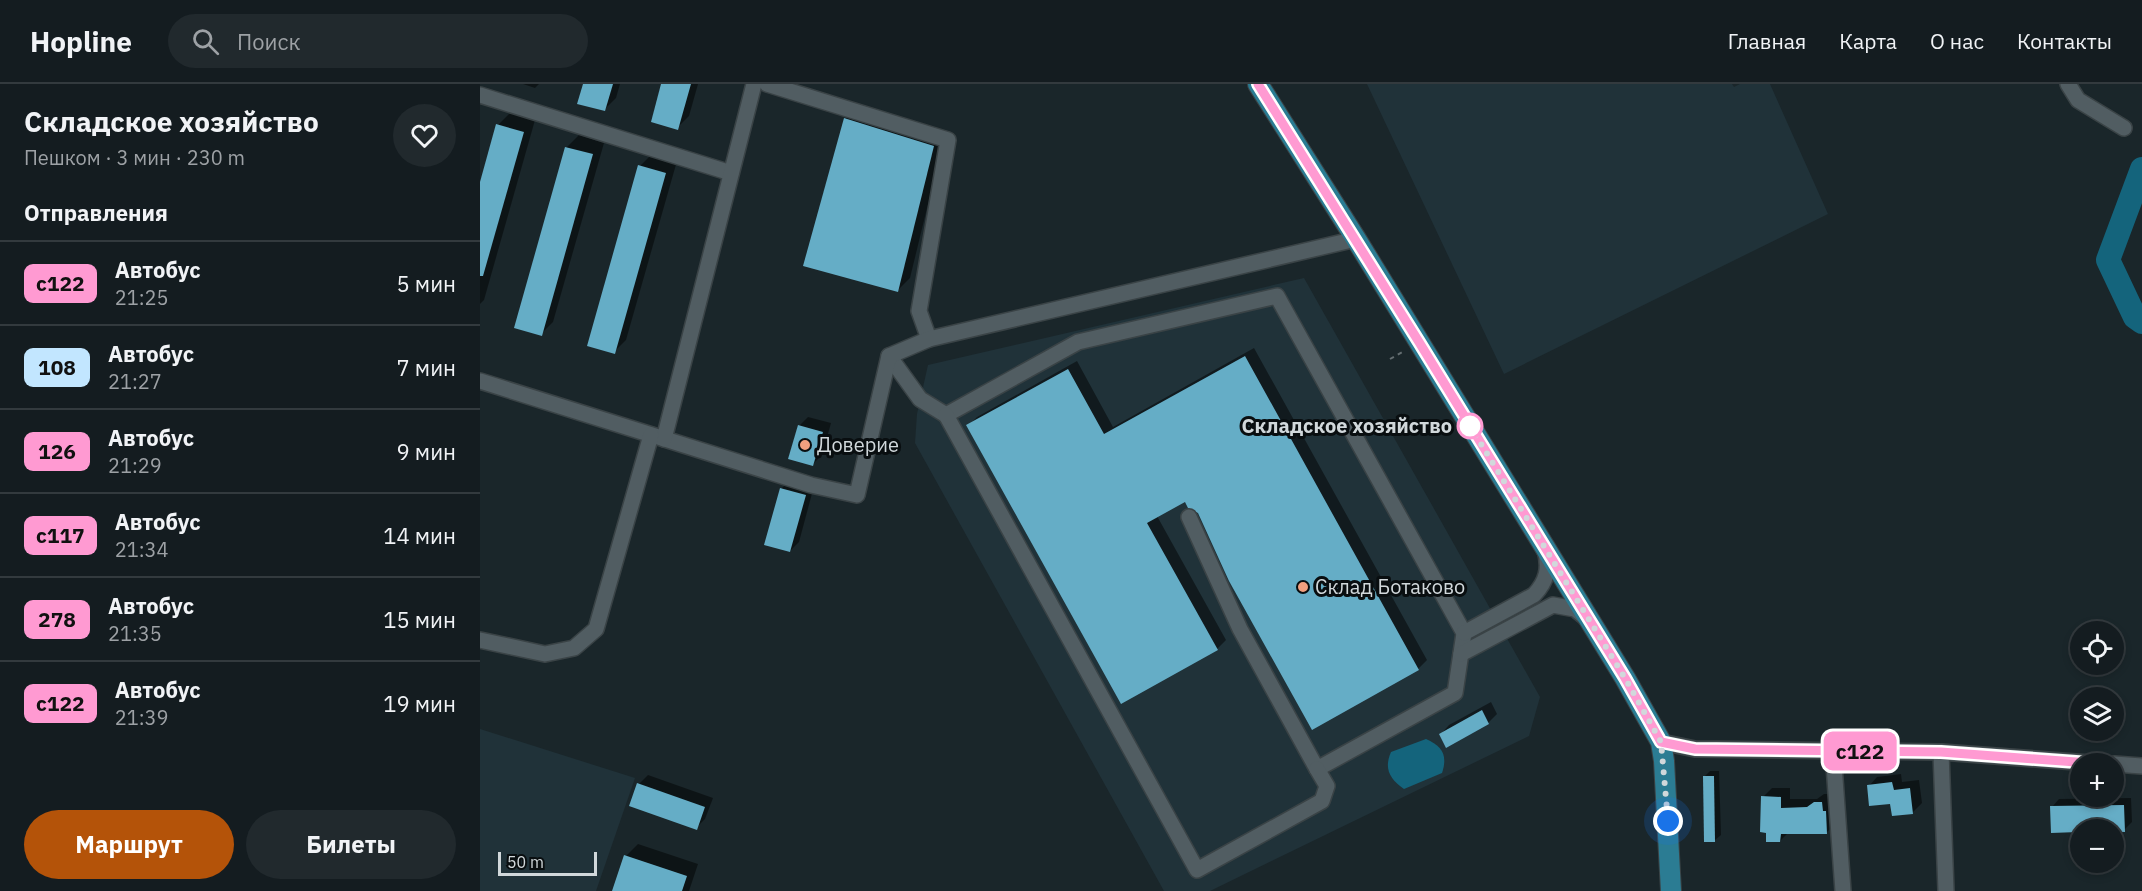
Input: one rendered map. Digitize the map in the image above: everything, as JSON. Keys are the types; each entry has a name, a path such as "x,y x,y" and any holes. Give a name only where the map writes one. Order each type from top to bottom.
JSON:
{"main road":[{"path":"1258,84 1545,547 1661,742 1671,891"}],"street":[{"path":"480,640 545,654 574,648 596,629 658,436 731,173 753,84"},
{"path":"767,84 948,140 919,311 929,339"},
{"path":"2068,84 2078,100 2124,128"},
{"path":"480,95 731,173"},
{"path":"889,356 929,339 1356,239"},
{"path":"946,415 1078,342 1277,296 1464,633 1455,693 1317,769"},
{"path":"480,381 811,485 857,495 889,356"},
{"path":"889,356 920,399 946,415 1197,870 1322,801 1327,786 1240,629 1189,517"},
{"path":"1464,633 1534,595 1541,588 1546,578 1548,564 1545,547"},
{"path":"1461,654 1553,605 1575,609 1590,622"},
{"path":"1661,742 1695,749 1941,752 2070,762"},
{"path":"1833,751 1843,891"},
{"path":"1941,752 1946,891"},
{"path":"2124,765 2142,766"}],"path":[{"path":"1390,359 1407,349"}],"shaded area":[{"path":"1367,84 1732,84 1734,87 1740,84 1770,84 1828,214 1504,374"},
{"path":"1304,278 1540,697 1529,736 1210,891 1164,891 915,443 917,414 928,365"},
{"path":"480,729 635,778 596,891 480,891"}],"water":[{"path":"1426,739 1440,748 1444,756 1442,773 1404,789 1389,773 1388,763 1391,752"}],"building":[{"path":"583,84 613,84 605,111 577,104"},
{"path":"661,84 691,84 678,130 651,122"},
{"path":"844,118 934,146 898,292 803,266"},
{"path":"496,124 524,132 483,276 480,276 480,182"},
{"path":"565,147 593,154 542,336 514,328"},
{"path":"638,165 666,173 615,354 587,346"},
{"name":"Склад Ботаково","path":"1245,356 1419,670 1312,730 1229,581 1198,513 1188,508 1185,502 1147,523 1218,650 1121,704 966,425 1068,369 1104,434"},
{"name":"Доверие","path":"798,425 823,432 813,466 788,459"},
{"path":"780,488 806,495 790,552 764,545"},
{"path":"1482,710 1489,724 1446,748 1439,734"},
{"path":"1703,776 1714,776 1715,842 1704,842"},
{"path":"1892,782 1894,790 1910,788 1913,814 1892,816 1890,804 1869,806 1867,785"},
{"path":"637,783 705,807 697,830 629,806"},
{"path":"1761,796 1781,797 1781,808 1807,807 1814,802 1822,802 1823,811 1826,811 1827,834 1781,834 1780,842 1766,842 1766,833 1760,832"},
{"path":"2124,805 2125,832 2124,819 2070,819 2070,832 2051,833 2050,806 2124,807"},
{"path":"624,855 687,876 682,891 612,891"}],"waterway":[{"path":"2142,169 2108,260 2135,317 2142,322"}],"bus line":[{"name":"с122","path":"1258,84 1356,239 1625,678 1661,742 1695,749 1941,752 2070,762"}],"place":[{"name":"Складское хозяйство","path":"1470,426"},
{"name":"Доверие","path":"805,445"},
{"name":"Склад Ботаково","path":"1303,587"}],"route":[{"path":"1470,426 1625,678 1661,742 1668,821"}]}
